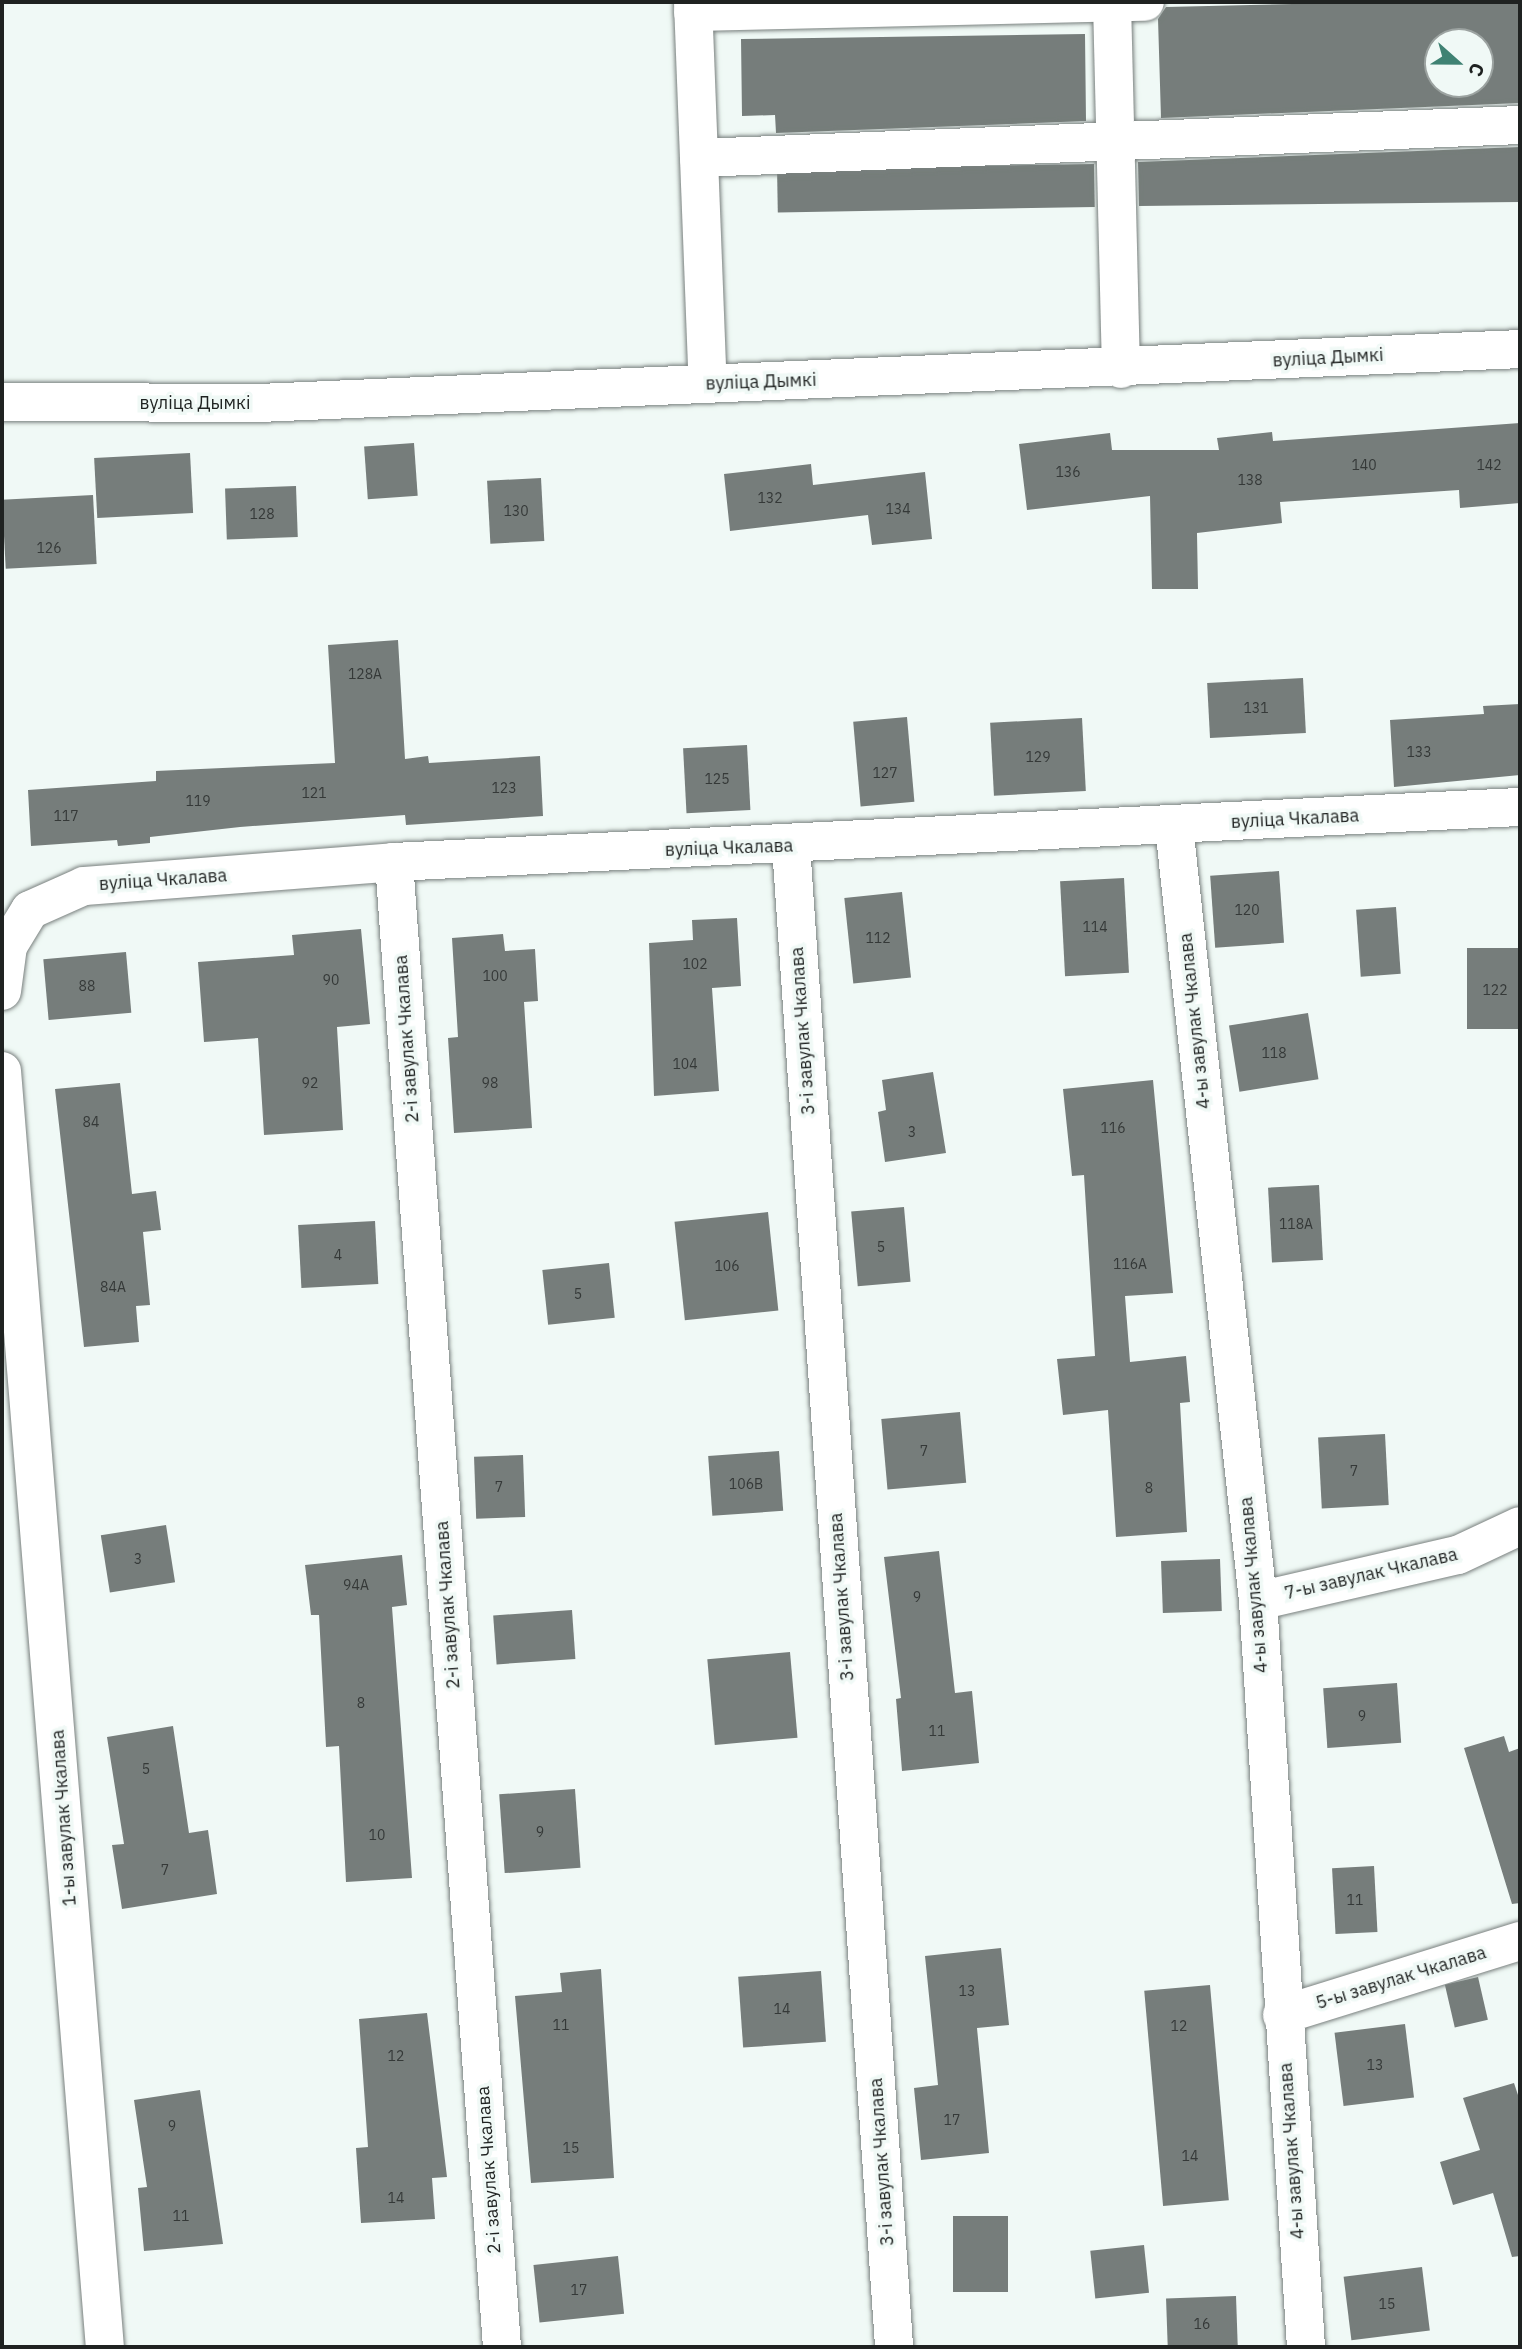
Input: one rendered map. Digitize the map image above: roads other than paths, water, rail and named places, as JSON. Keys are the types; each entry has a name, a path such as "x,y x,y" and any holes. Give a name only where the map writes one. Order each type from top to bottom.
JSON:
{"street":[{"path":"708,384 693,7 1123,2 1116,140 1121,369"},
{"path":"699,158 1520,125"},
{"name":"вуліца Дымкі","path":"2,402 259,403 1121,369 1520,349"},
{"name":"вуліца Чкалава","path":"2,991 8,946 30,910 84,886 394,862 791,846 1520,807"},
{"name":"4-ы завулак Чкалава","path":"1174,826 1258,1601 1282,2015 1306,2347"},
{"name":"3-і завулак Чкалава","path":"791,846 894,2347"},
{"name":"2-і завулак Чкалава","path":"394,862 502,2347"},
{"path":"2,1071 12,1292"},
{"name":"1-ы завулак Чкалава","path":"12,1292 105,2347"},
{"name":"7-ы завулак Чкалава","path":"1258,1601 1458,1555 1520,1526"},
{"name":"5-ы завулак Чкалава","path":"1282,2015 1520,1941"}]}
